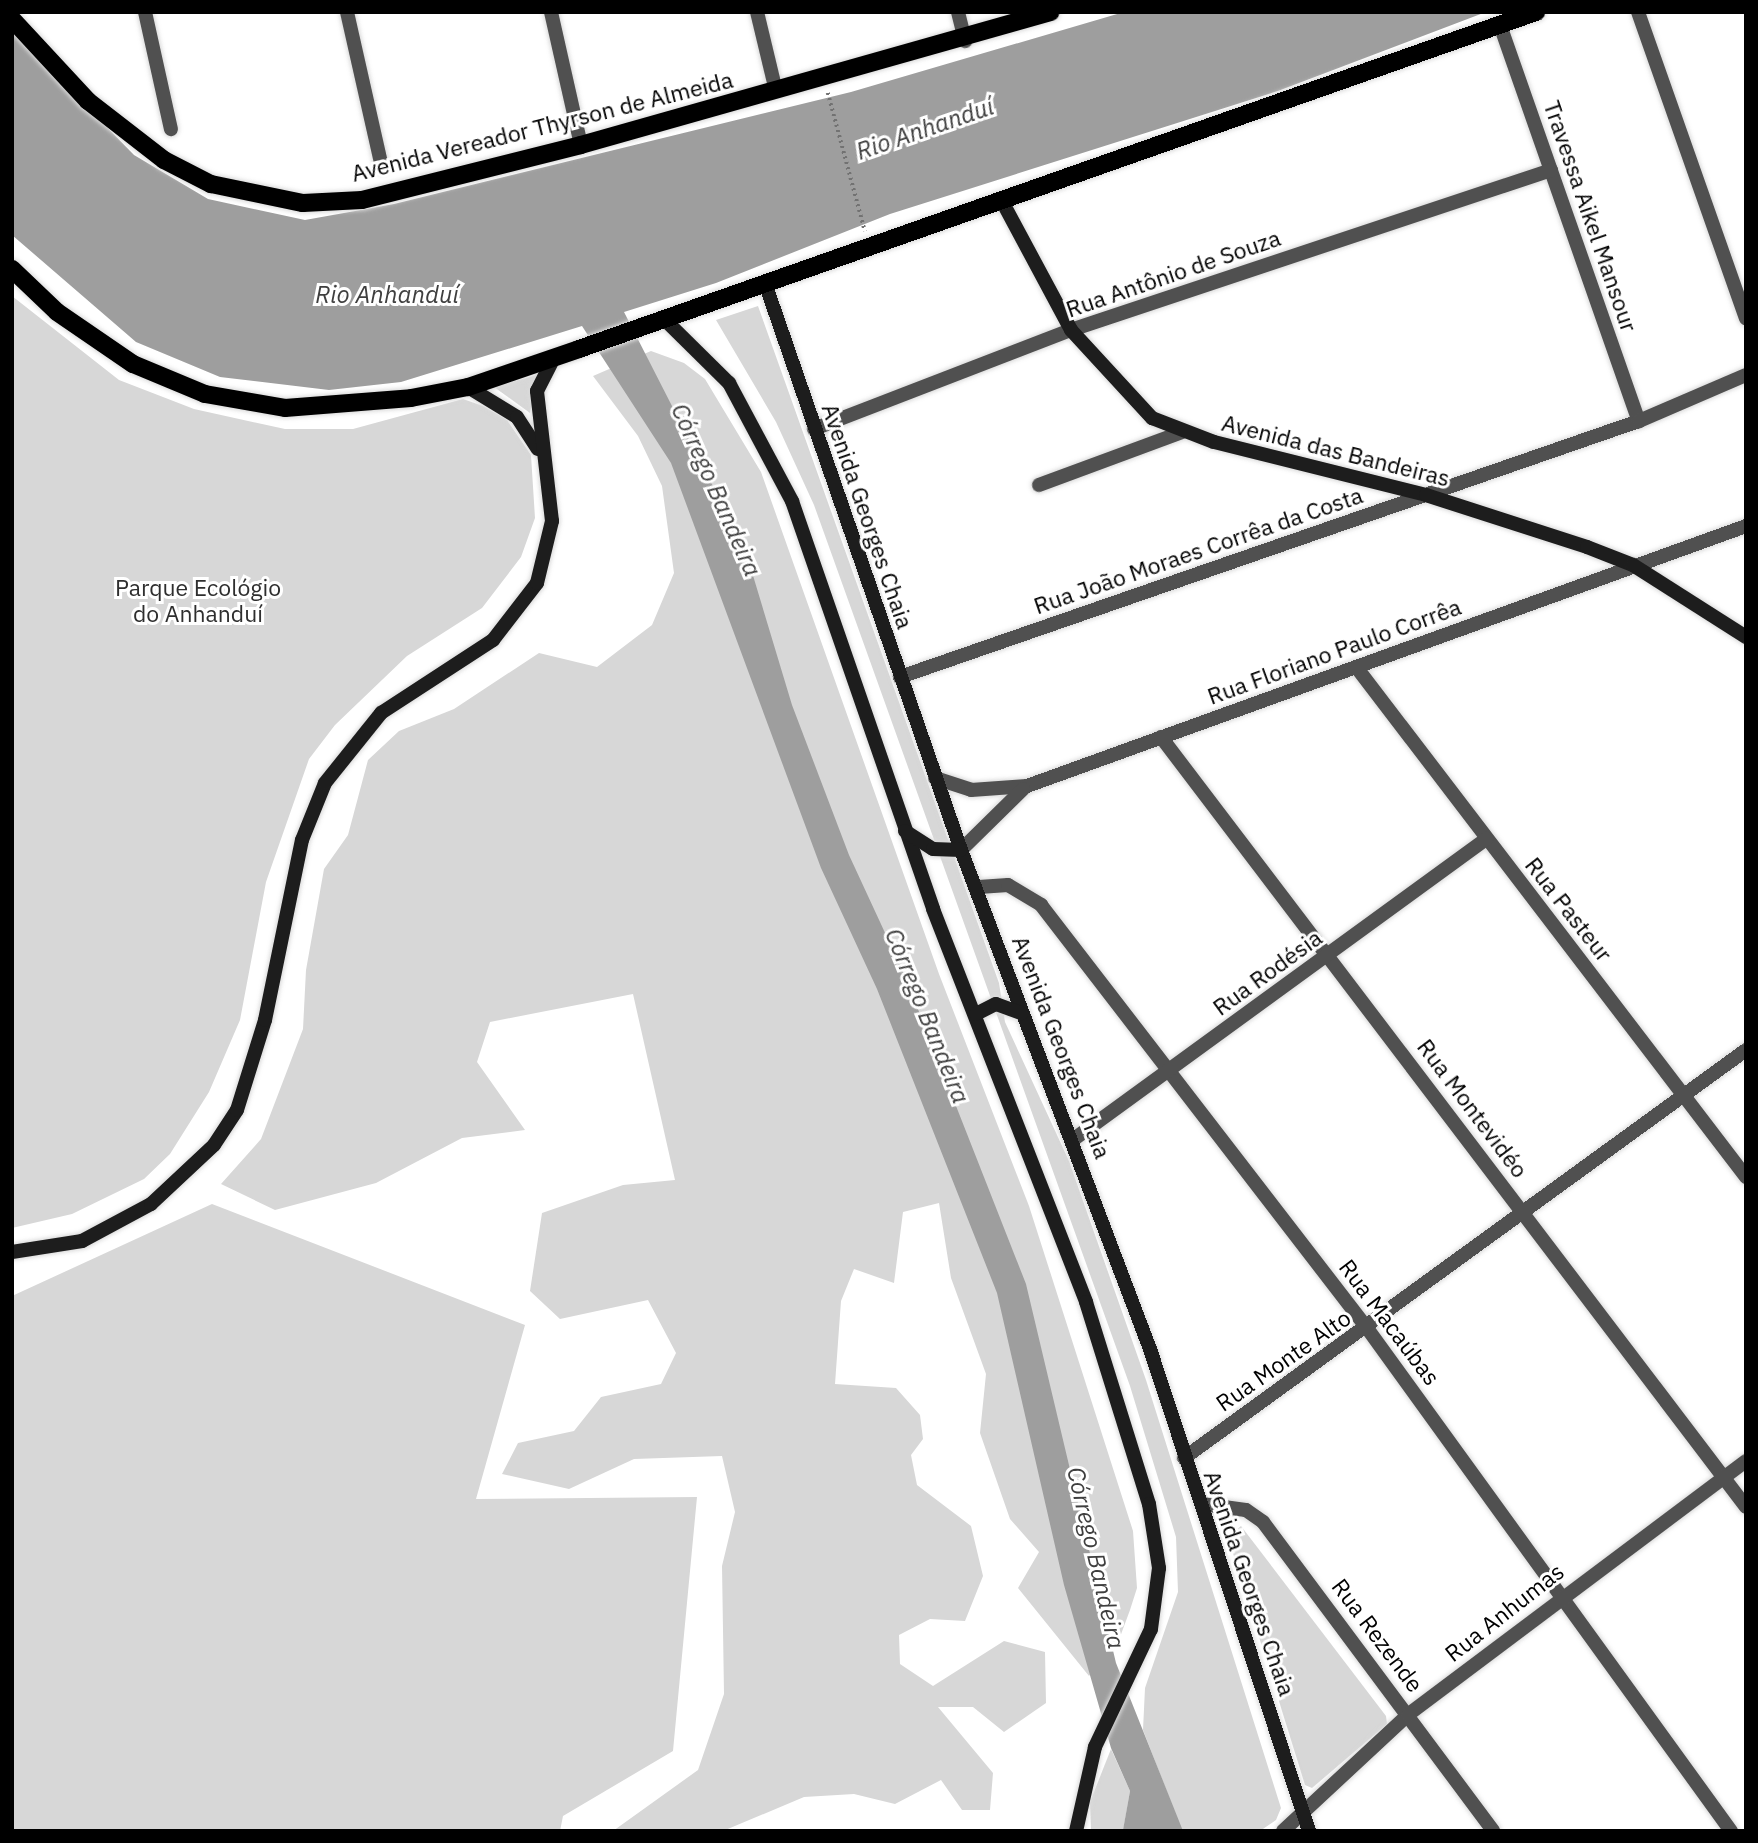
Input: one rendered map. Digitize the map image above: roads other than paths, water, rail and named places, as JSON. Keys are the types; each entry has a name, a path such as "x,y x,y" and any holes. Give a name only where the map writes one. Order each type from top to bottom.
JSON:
{"main road":[{"name":"Avenida Vereador Thyrson de Almeida","path":"12,19 132,138 211,184 269,200 362,200 581,145 965,41 1051,12"},
{"path":"12,269 57,312 133,364 205,394 285,408 355,407 468,387 1003,203 1536,12"},
{"name":"Avenida das Bandeiras","path":"1003,203 1071,330 1152,418 1182,432 1426,495 1633,565 1746,637"},
{"name":"Avenida Georges Chaia","path":"765,283 935,778 961,850 979,887 1021,1013 1074,1139 1202,1504 1309,1831"},
{"path":"663,318 729,383 771,454 904,830 1086,1302 1149,1504 1157,1601 1133,1676 1095,1747 1076,1831"},
{"path":"12,1252 46,1251 120,1224 184,1178 214,1145 252,1072 302,840 325,783 381,713 494,640 517,615 546,554 551,488 537,391 555,356"},
{"path":"468,387 517,417 545,459"},
{"path":"904,830 933,849 961,850"},
{"path":"976,1014 996,1004 1021,1013"}],"street":[{"path":"145,12 172,129"},
{"path":"347,12 382,167"},
{"path":"551,12 581,145"},
{"path":"757,12 776,91"},
{"path":"958,12 965,41"},
{"path":"1638,12 1746,319"},
{"name":"Travessa Aikel Mansour","path":"1500,26 1639,421"},
{"name":"Rua Antônio de Souza","path":"814,429 1071,330 1551,170"},
{"name":"Rua João Moraes Corrêa da Costa","path":"900,677 1639,421 1746,375"},
{"path":"1039,485 1182,432"},
{"name":"Rua Floriano Paulo Corrêa","path":"935,778 971,790 1027,786 1746,526"},
{"path":"1723,534 1746,540"},
{"name":"Rua Pasteur","path":"1357,668 1746,1177"},
{"name":"Rua Montevidéo","path":"1161,737 1331,954 1746,1507"},
{"path":"961,850 1027,786"},
{"name":"Rua Rodésia","path":"1074,1139 1167,1074 1486,839"},
{"name":"Rua Macaúbas","path":"979,887 1008,885 1041,905 1167,1074 1367,1328 1563,1595 1731,1831"},
{"name":"Rua Monte Alto","path":"1184,1458 1524,1214 1684,1093 1746,1051"},
{"name":"Rua Anhumas","path":"1283,1831 1409,1714 1563,1595 1746,1461"},
{"name":"Rua Rezende","path":"1202,1504 1245,1510 1262,1522 1409,1714 1493,1831"}],"water":[{"name":"Rio Anhanduí","path":"1124,12 1486,12 1278,91 890,214 716,283 624,312 745,549 792,705 849,855 905,976 1026,1284 1116,1663 1183,1831 1123,1830 1130,1791 1111,1748 1064,1585 997,1293 877,989 821,868 671,463 582,326 401,382 329,390 220,377 136,342 12,235 12,30 134,155 208,199 305,220 394,204 851,92"}],"water label":[{"name":"Córrego Bandeira","path":"716,490"},
{"name":"Córrego Bandeira","path":"927,1016"},
{"name":"Córrego Bandeira","path":"1096,1558"}],"park label":[{"name":"Parque Ecológio do Anhanduí","path":"198,600"}]}
